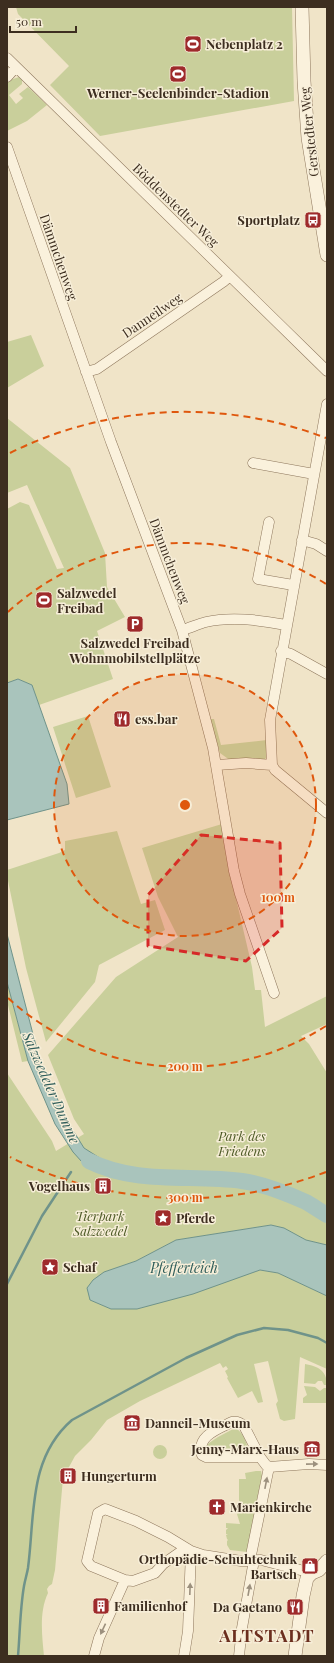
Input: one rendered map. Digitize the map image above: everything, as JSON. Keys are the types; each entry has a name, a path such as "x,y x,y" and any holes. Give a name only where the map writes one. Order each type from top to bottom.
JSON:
{"street":[{"name":"Gerstedter Weg","path":"302,7 304,96 308,138 327,255"},
{"name":"Böddenstedter Weg","path":"7,58 327,371"},
{"path":"7,77 16,67"},
{"name":"Dämmchenweg","path":"7,147 113,449 182,630 217,765 234,871 240,894 274,993"},
{"name":"Danneilweg","path":"86,372 97,369 230,276"},
{"path":"327,404 270,715 272,765 280,775 327,813"},
{"path":"253,463 314,474"},
{"path":"269,522 258,579 293,585"},
{"path":"302,540 316,544 327,551"},
{"path":"182,630 205,622 230,620 260,621 286,626"},
{"path":"282,652 291,654 327,674"},
{"path":"217,765 246,763 272,765"},
{"path":"260,1457 206,1457 202,1455 200,1449 206,1436 232,1422 241,1423 260,1457 269,1468"},
{"path":"269,1468 309,1464 327,1465"},
{"path":"239,1656 252,1560 269,1468"},
{"path":"189,1549 163,1564 155,1573 142,1579 125,1580 91,1566 87,1561 98,1513 105,1509 136,1521 203,1555 241,1561 252,1560 312,1573"},
{"path":"184,1656 188,1631 189,1549"},
{"path":"295,1656 303,1596 307,1578 312,1573 319,1570 327,1561"},
{"path":"94,1656 99,1638 125,1580"}],"highlighted area":[{"path":"201,835 280,843 282,928 246,961 148,946 148,895"}],"green space":[{"name":"Werner-Seelenbinder-Stadion","path":"16,7 292,7 294,101 100,136 50,85 69,66 18,14"},
{"path":"19,77 22,80 22,84 9,95 16,104 23,98 19,94 28,87 47,105 27,121 7,131 7,81"},
{"path":"31,335 44,366 7,388 7,342"},
{"path":"7,418 70,468 105,553 107,587 125,617 97,631 113,679 39,705 32,685 18,679 7,683 7,509 20,502 29,505 57,569 64,568 27,485 7,493"},
{"path":"88,716 111,787 76,798 53,727"},
{"path":"210,719 214,719 221,745 267,740 268,754 264,761 231,761 220,753"},
{"name":"Park des Friedens","path":"222,824 237,903 252,967 255,990 261,990 265,1027 327,996 327,1024 301,1036 309,1044 327,1073 327,1245 306,1240 284,1228 271,1225 176,1240 136,1261 104,1272 90,1300 111,1309 137,1309 260,1270 278,1273 327,1296 327,1369 300,1357 295,1419 284,1421 280,1419 276,1404 278,1401 268,1361 254,1364 263,1402 258,1403 252,1391 238,1398 227,1378 228,1377 225,1371 228,1369 226,1366 223,1368 220,1363 140,1401 107,1420 91,1440 75,1456 63,1478 55,1570 52,1584 47,1589 48,1593 42,1616 44,1656 7,1656 7,1073 52,1141 56,1151 84,1134 74,1119 48,1055 116,977 178,937 158,897 142,848"},
{"path":"117,831 141,904 155,900 165,930 99,965 95,982 46,1042 26,968 7,870 65,850 65,841"},
{"path":"7,982 28,1061 22,1062 7,1001"},
{"path":"305,1364 314,1366 321,1370 327,1380 327,1385 324,1385 322,1381 318,1381 315,1384 304,1383"},
{"path":"304,1386 315,1387 320,1391 327,1388 327,1403 303,1403 303,1398 307,1395"},
{"path":"235,1428 242,1435 249,1452 206,1454 205,1447 209,1443"},
{"path":"157,1445 163,1445 167,1449 167,1455 163,1459 157,1459 153,1455 153,1449"},
{"path":"261,1471 262,1475 247,1552 230,1550 227,1545 228,1540 226,1535 228,1534 226,1534 226,1530 228,1528 226,1528 226,1523 240,1524 237,1514 240,1508 239,1479 246,1479 245,1473"}],"water":[{"path":"18,679 32,685 67,784 69,804 7,820 7,683"},
{"name":"Salzwedeler Dumme","path":"7,934 41,1065 71,1127 84,1148 106,1162 109,1173 82,1162 73,1152 55,1124 28,1061 7,982"},
{"name":"Pfefferteich","path":"271,1225 284,1228 306,1240 327,1245 327,1296 278,1273 260,1270 193,1294 137,1309 111,1309 90,1300 87,1288 93,1280 104,1272 136,1261 176,1240"}],"waterway":[{"name":"Salzwedeler Dumme","path":"89,1161 107,1168 145,1176 223,1179 250,1182 275,1189 306,1202 327,1215"},
{"path":"7,1284 42,1216 71,1172"},
{"path":"18,1656 22,1603 28,1568 36,1488 48,1452 58,1435 72,1420 186,1358 237,1335 264,1328 288,1330 318,1338 327,1343"}],"place":[{"name":"Nebenplatz 2","path":"193,44"},
{"name":"Werner-Seelenbinder-Stadion","path":"178,74"},
{"name":"Sportplatz","path":"313,220"},
{"name":"Salzwedel Freibad","path":"44,600"},
{"name":"Salzwedel Freibad Wohnmobilstellplätze","path":"135,624"},
{"name":"ess.bar","path":"122,719"},
{"name":"Vogelhaus","path":"103,1186"},
{"name":"Pferde","path":"163,1218"},
{"name":"Schaf","path":"50,1267"},
{"name":"Danneil-Museum","path":"132,1423"},
{"name":"Jenny-Marx-Haus","path":"312,1449"},
{"name":"Hungerturm","path":"68,1476"},
{"name":"Marienkirche","path":"217,1507"},
{"name":"Orthopädie-Schuhtechnik Bartsch","path":"310,1566"},
{"name":"Familienhof","path":"101,1606"},
{"name":"Da Gaetano","path":"295,1607"}],"district":[{"name":"ALTSTADT","path":"267,1636"}],"park label":[{"name":"Tierpark Salzwedel","path":"100,1224"}]}
